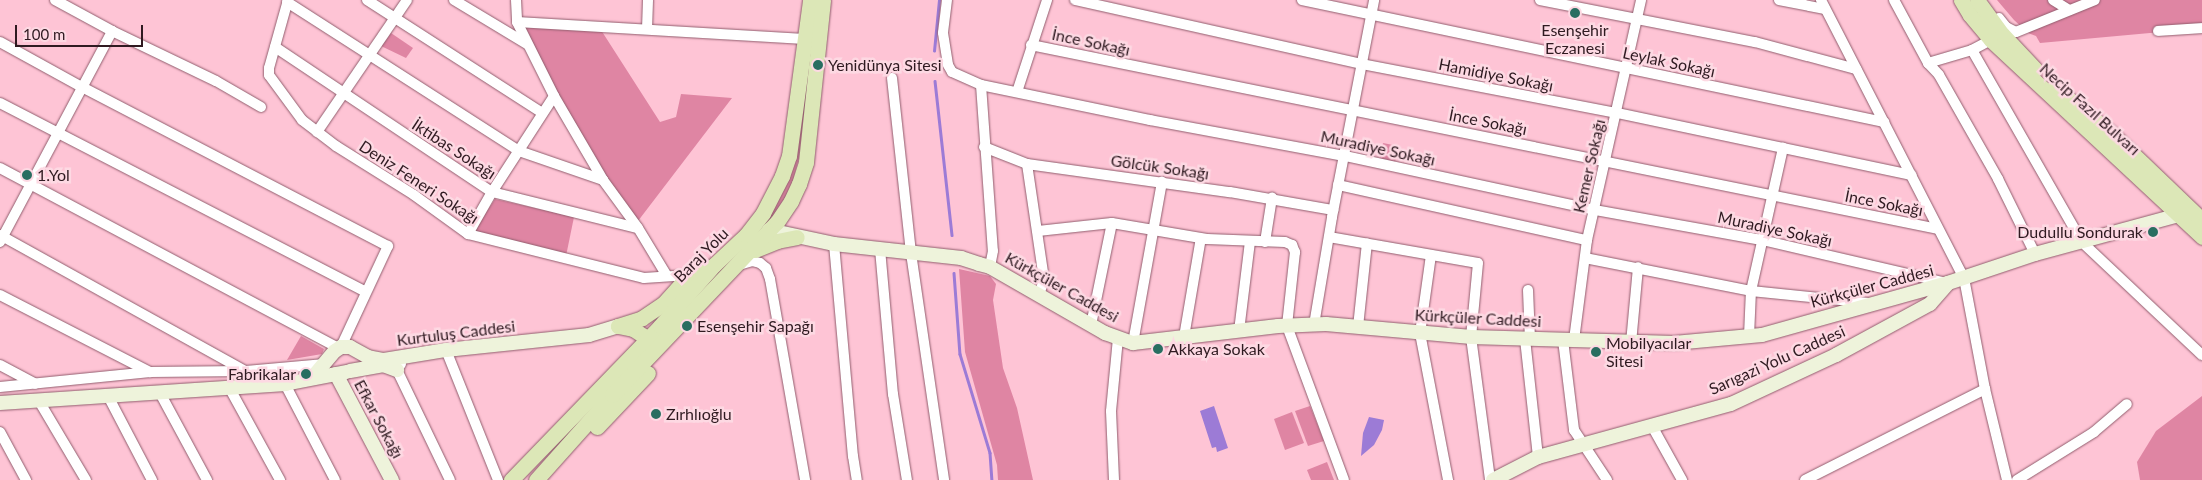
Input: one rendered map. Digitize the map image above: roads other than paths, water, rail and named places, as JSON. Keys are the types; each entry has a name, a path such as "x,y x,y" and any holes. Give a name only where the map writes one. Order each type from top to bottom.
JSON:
{"main road":[{"name":"Baraj Yolu","path":"536,480 746,256 777,222 791,201 806,162 811,40 810,0"},
{"name":"Baraj Yolu","path":"511,480 660,326 714,265 746,235 770,201 789,156 811,40 823,0"},
{"name":"Necip Fazıl Bulvarı","path":"1961,0 1970,16 1991,40 2184,211 2202,220"},
{"name":"Necip Fazıl Bulvarı","path":"1977,0 2002,34 2026,60 2058,90 2111,133 2184,211 2202,237"},
{"name":"Kürkçüler Caddesi","path":"769,230 834,244 961,258 990,267 1091,325 1133,343 1287,326 1314,325 1358,327 1470,338 1674,343 1762,335 1948,283 2035,254 2082,242 2184,211"},
{"path":"746,235 769,230"},
{"path":"746,256 761,246 797,237"},
{"path":"674,331 667,331 660,326 656,318 657,310 689,275 714,265"},
{"name":"Sarıgazi Yolu Caddesi","path":"1491,480 1538,457 1584,446 1731,404 1836,355 1930,304 1948,283"},
{"path":"618,326 642,318 663,304"},
{"path":"618,326 633,329 647,338 653,354"},
{"name":"Kurtuluş Caddesi","path":"338,352 376,359 410,356 446,350 580,336 618,326"},
{"path":"312,378 338,352 357,355 358,362 344,372"},
{"name":"Efkar Sokağı","path":"338,352 332,362 336,368 344,372 392,480"},
{"path":"0,402 230,389 285,384 383,365 397,370"}],"street":[{"path":"55,0 112,31 216,81 261,107"},
{"path":"366,0 541,112"},
{"path":"317,132 371,56 407,0"},
{"path":"454,0 528,45"},
{"path":"516,0 517,22 554,96 603,180 638,228 667,276"},
{"path":"647,29 648,0"},
{"name":"Muradiye Sokağı","path":"947,0 943,33 948,65 952,72 981,85 1150,120 1345,156 1595,210 1762,240 1948,283"},
{"path":"1017,92 1047,0"},
{"name":"Hamidiye Sokağı","path":"1075,0 1362,64 1617,113 1912,175"},
{"name":"Leylak Sokağı","path":"1302,0 1884,122"},
{"path":"1314,325 1333,210 1374,0"},
{"path":"1540,0 1755,42 1856,69"},
{"name":"Kemer Sokağı","path":"1607,480 1574,430 1568,340 1587,240 1641,0"},
{"path":"1779,0 1823,5 1964,278 1985,389 2007,480"},
{"path":"1894,0 1928,63 1939,75 1998,179 2035,254"},
{"path":"1984,0 2006,27 2016,32 2095,0"},
{"path":"2053,0 2069,10"},
{"path":"288,1 519,151 603,180"},
{"name":"Deniz Feneri Sokağı","path":"288,1 269,75 302,120 317,132 414,195 468,234 644,278 689,275"},
{"path":"517,22 811,40"},
{"path":"2158,30 2202,28"},
{"path":"112,31 1,238 246,371"},
{"path":"1928,63 1972,50 1991,40"},
{"path":"0,42 82,87 388,246 365,291 338,352"},
{"name":"İnce Sokağı","path":"1031,45 1938,230"},
{"name":"İktibas Sokağı","path":"275,47 492,192 638,228"},
{"path":"1972,50 2082,242 2202,355"},
{"path":"892,78 911,253 944,480"},
{"path":"981,85 993,251 990,267"},
{"path":"468,234 541,112 554,96"},
{"path":"0,103 365,291"},
{"name":"Gölcük Sokağı","path":"984,147 1027,164 1272,198 1333,210"},
{"path":"1749,336 1751,291 1783,148"},
{"path":"1027,164 1044,279 1038,295"},
{"path":"0,168 338,352"},
{"path":"1133,343 1162,182"},
{"path":"1338,185 1587,240"},
{"path":"1265,242 1272,198"},
{"path":"1038,232 1112,223 1201,238 1250,242 1285,242 1294,248 1287,326 1344,480"},
{"path":"1091,325 1112,223"},
{"path":"1329,237 1478,262 1470,338 1491,480"},
{"path":"1184,337 1201,238"},
{"path":"1238,331 1250,242"},
{"path":"834,244 853,456 857,480"},
{"path":"1358,327 1367,244"},
{"path":"880,249 893,394 907,480"},
{"path":"1431,254 1420,333 1448,480"},
{"path":"1584,258 1638,267 1751,291 1871,303"},
{"path":"734,268 744,262 760,263 766,268 770,279 804,480"},
{"path":"1631,343 1638,267"},
{"path":"1528,290 1527,339 1538,457"},
{"path":"0,295 150,372"},
{"path":"1114,480 1111,411 1118,338"},
{"path":"446,350 498,480"},
{"path":"0,388 150,372 246,371 338,352"},
{"path":"410,356 402,362 397,370 450,480"},
{"path":"0,365 36,384"},
{"path":"285,384 335,480"},
{"path":"230,389 280,480"},
{"path":"1805,480 1985,389"},
{"path":"160,393 207,480"},
{"path":"108,396 152,480"},
{"path":"39,401 86,480"},
{"path":"2017,480 2094,432 2127,404"},
{"path":"1652,426 1682,480"},
{"path":"0,432 26,480"}],"waterway":[{"path":"934,51 939,0"},
{"path":"935,81 952,235"},
{"path":"954,273 960,354 990,453 992,480"}],"place":[{"name":"Esenşehir Eczanesi","path":"1575,13"},
{"name":"Yenidünya Sitesi","path":"818,65"},
{"name":"1.Yol","path":"27,175"},
{"name":"Dudullu Sondurak","path":"2153,232"},
{"name":"Esenşehir Sapağı","path":"687,326"},
{"name":"Akkaya Sokak","path":"1158,349"},
{"name":"Mobilyacılar Sitesi","path":"1596,352"},
{"name":"Fabrikalar","path":"306,374"},
{"name":"Zırhlıoğlu","path":"656,414"}]}
